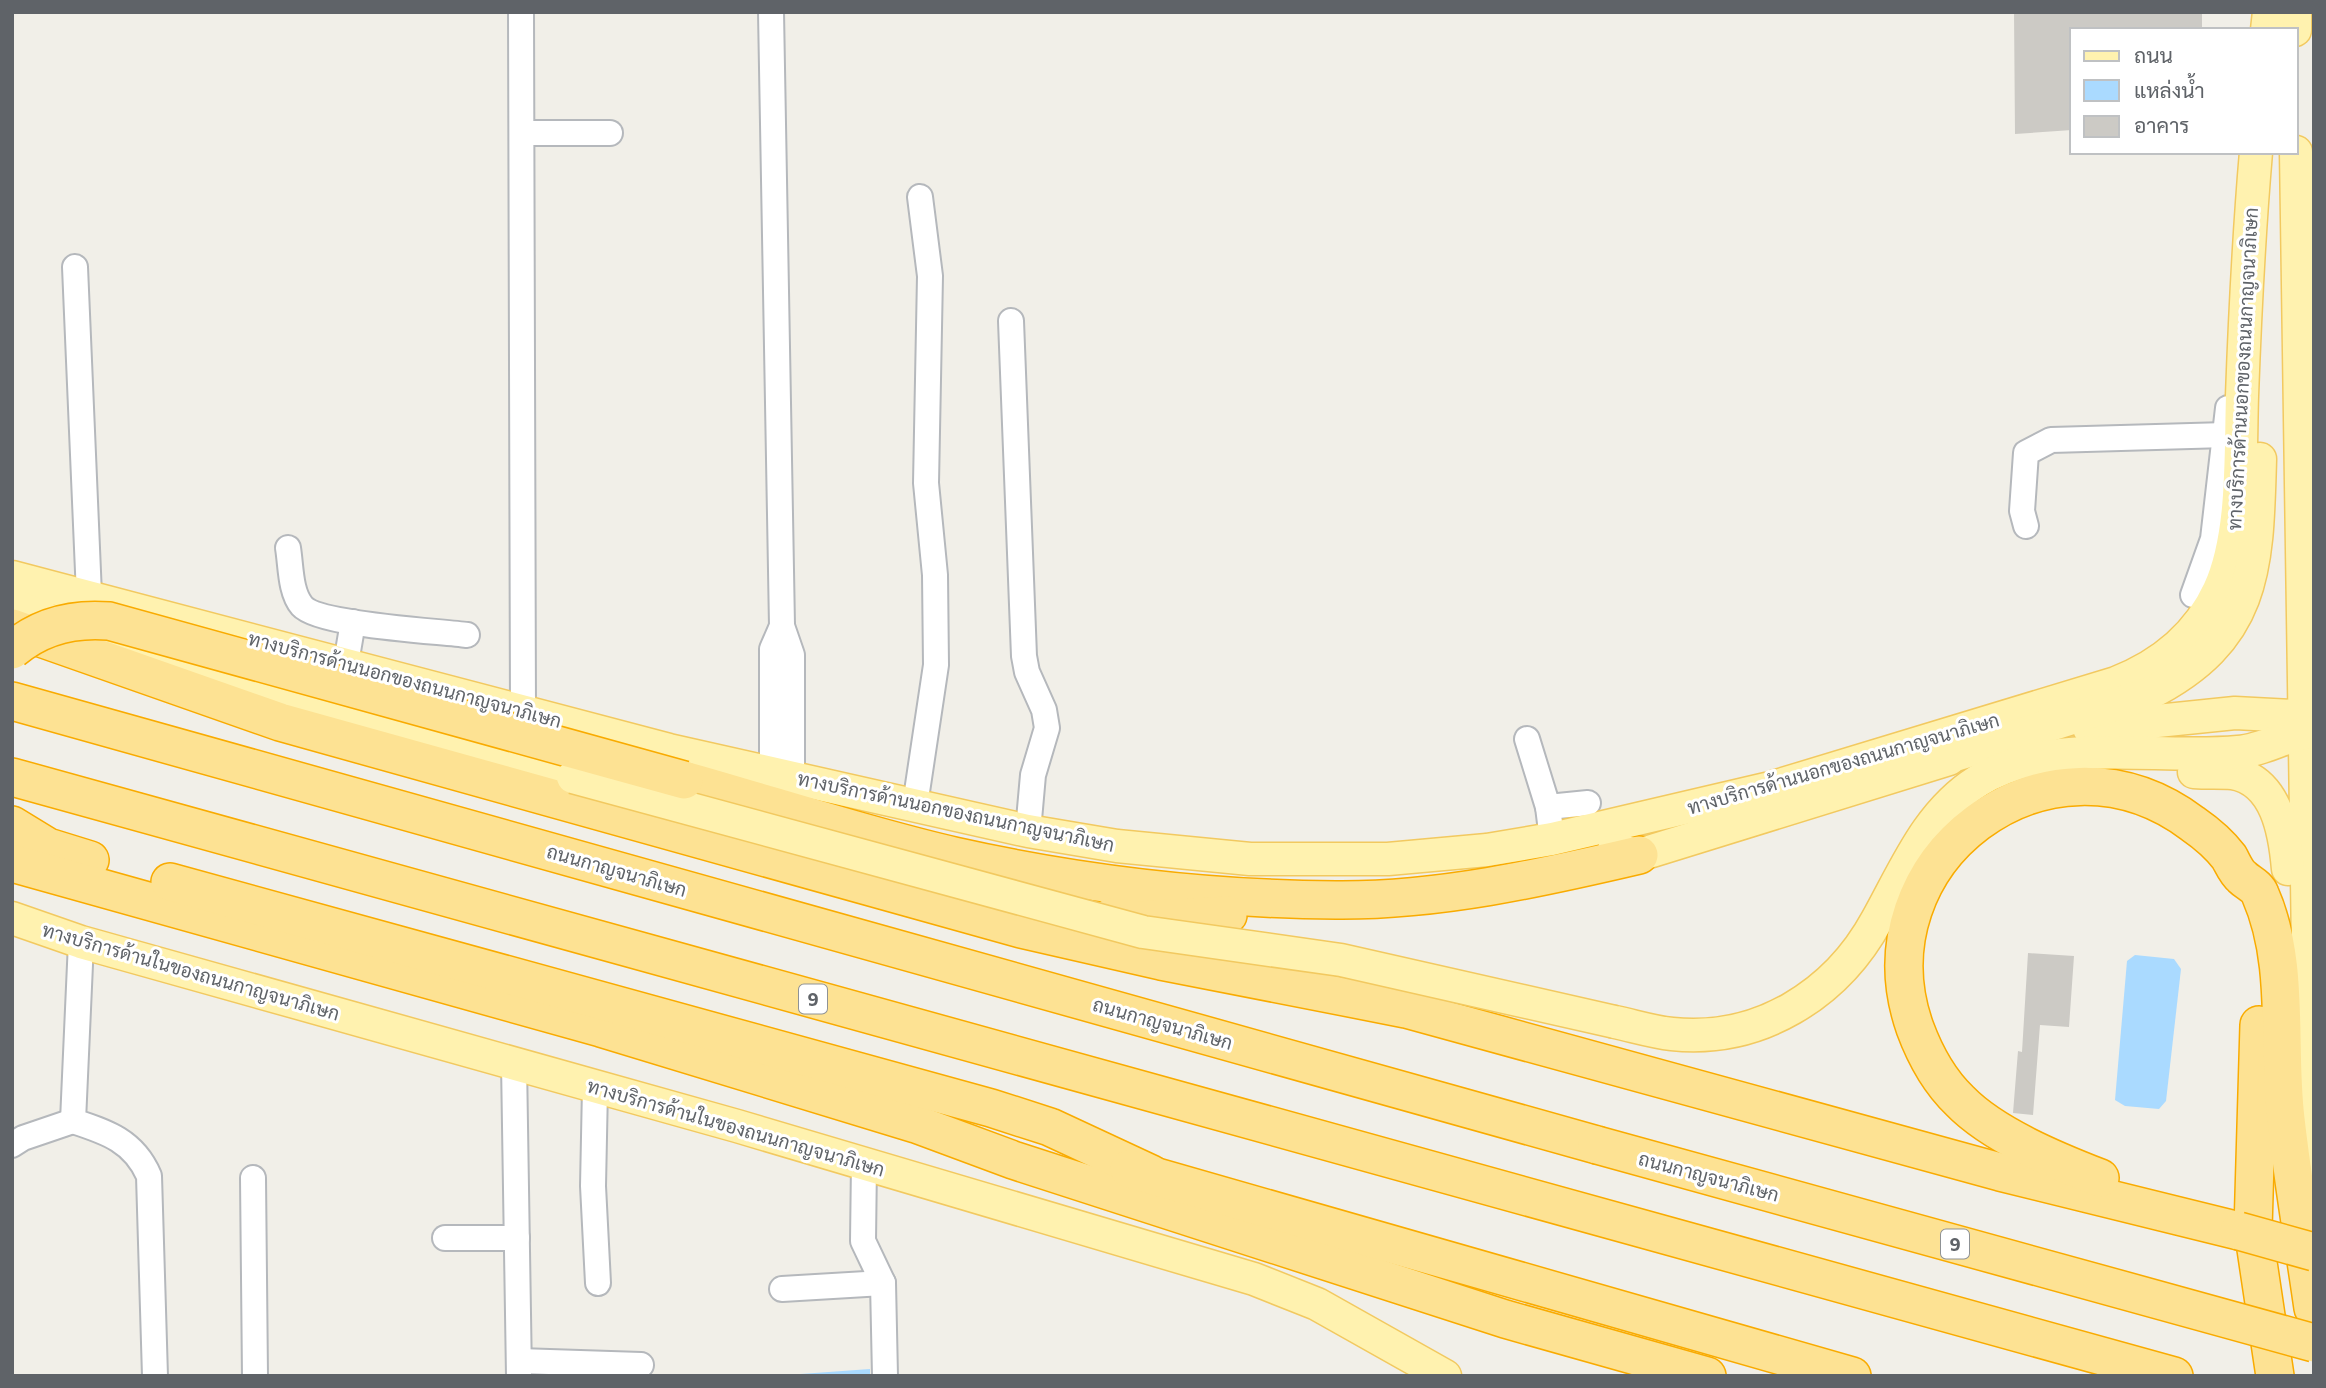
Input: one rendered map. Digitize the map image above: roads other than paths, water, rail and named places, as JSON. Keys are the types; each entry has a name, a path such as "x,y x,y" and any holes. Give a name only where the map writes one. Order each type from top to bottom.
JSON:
{"highway":[{"path":"12,650 53,626 82,620 109,621 951,855 1068,878 1161,890 1338,900"},
{"path":"12,628 281,722 891,892 1094,945 1406,1009 2000,1172 2314,1252"},
{"name":"ถนนกาญจนาภิเษก","path":"12,701 2314,1343"},
{"name":"9","path":"12,778 2174,1376"},
{"path":"2239,1231 2051,1157 1979,1117 1945,1085 1927,1055 1915,1026 1906,996 1904,970 1912,918 1919,897 1935,868 1960,837 1985,816 2031,793 2059,786 2101,786 2162,804 2181,815 2214,840 2240,876 2259,890 2277,953 2285,1118 2313,1308"},
{"path":"12,825 38,843 73,856 502,971 991,1108 1050,1127 1151,1174"},
{"path":"891,892 950,895 1138,920 1224,915 1338,900 1483,888 1551,876 1639,855"},
{"path":"12,863 601,1028 916,1124 1013,1160 1505,1319 1707,1376"},
{"path":"2240,876 2255,928 2260,965 2253,1228 2275,1376"},
{"path":"916,1124 1151,1174 1852,1376"}],"main road":[{"name":"ทางบริการด้านนอกของถนนกาญจนาภิเษก","path":"12,576 243,635 523,713 669,750 1028,831 1117,846 1250,859 1388,859 1487,850 1552,839 1770,788 2116,683 2146,670 2171,653 2192,632 2211,606 2220,588 2232,547 2239,480 2247,252 2256,154"},
{"path":"1930,763 2148,694 2176,680 2198,663 2233,622 2244,600 2254,567 2258,529 2267,154"},
{"path":"2296,154 2306,510 2314,1322"},
{"path":"12,604 101,642 292,699 1132,929 1341,960 1671,1034 1716,1033 1762,1023 1813,996 1844,969 1878,919 1923,836 1950,804 1976,783 2018,762 2040,757 2238,752 2270,747 2308,724"},
{"path":"181,665 173,648 177,634 186,630 243,635"},
{"path":"181,665 305,652"},
{"name":"ทางบริการด้านนอกของถนนกาญจนาภิเษก","path":"1639,855 1930,763 2076,730 2268,712 2308,724"},
{"path":"2193,717 2218,720 2231,730 2232,738 2226,745 2195,753"},
{"path":"2127,754 2181,772 2240,775 2259,789 2280,816 2289,881 2293,1054 2310,1121"},
{"path":"1552,839 1639,855"},
{"name":"ทางบริการด้านในของถนนกาญจนาภิเษก","path":"12,918 81,942 864,1163 1278,1287 1317,1304 1445,1376"}],"street":[{"path":"522,12 523,713"},
{"path":"771,12 782,626 772,649 782,774"},
{"path":"523,133 610,134"},
{"path":"915,805 936,665 935,575 926,483 930,276 920,197"},
{"path":"2193,595 2213,539 2226,435 2232,303 2247,252"},
{"path":"75,267 89,595"},
{"path":"1011,321 1024,656 1027,672 1044,710 1047,728 1033,775 1028,831"},
{"path":"2026,526 2022,511 2026,453 2050,440 2226,435"},
{"path":"288,548 294,590 301,604 310,612 354,622 467,635"},
{"path":"346,663 354,622"},
{"path":"1527,739 1548,807 1552,839"},
{"path":"1548,807 1588,803"},
{"path":"73,1121 81,942"},
{"path":"514,1063 519,1368 641,1366"},
{"path":"595,1088 593,1186 598,1283"},
{"path":"12,1145 23,1138 73,1121 114,1135 137,1154 149,1176 155,1376"},
{"path":"864,1163 863,1241 883,1283 885,1376"},
{"path":"253,1178 255,1376"},
{"path":"445,1238 517,1238"},
{"path":"782,1289 883,1283"}],"water":[{"path":"2135,955 2174,959 2181,969 2166,1101 2159,1109 2125,1106 2115,1100 2127,961"},
{"path":"870,1369 870,1376 773,1376"}]}
